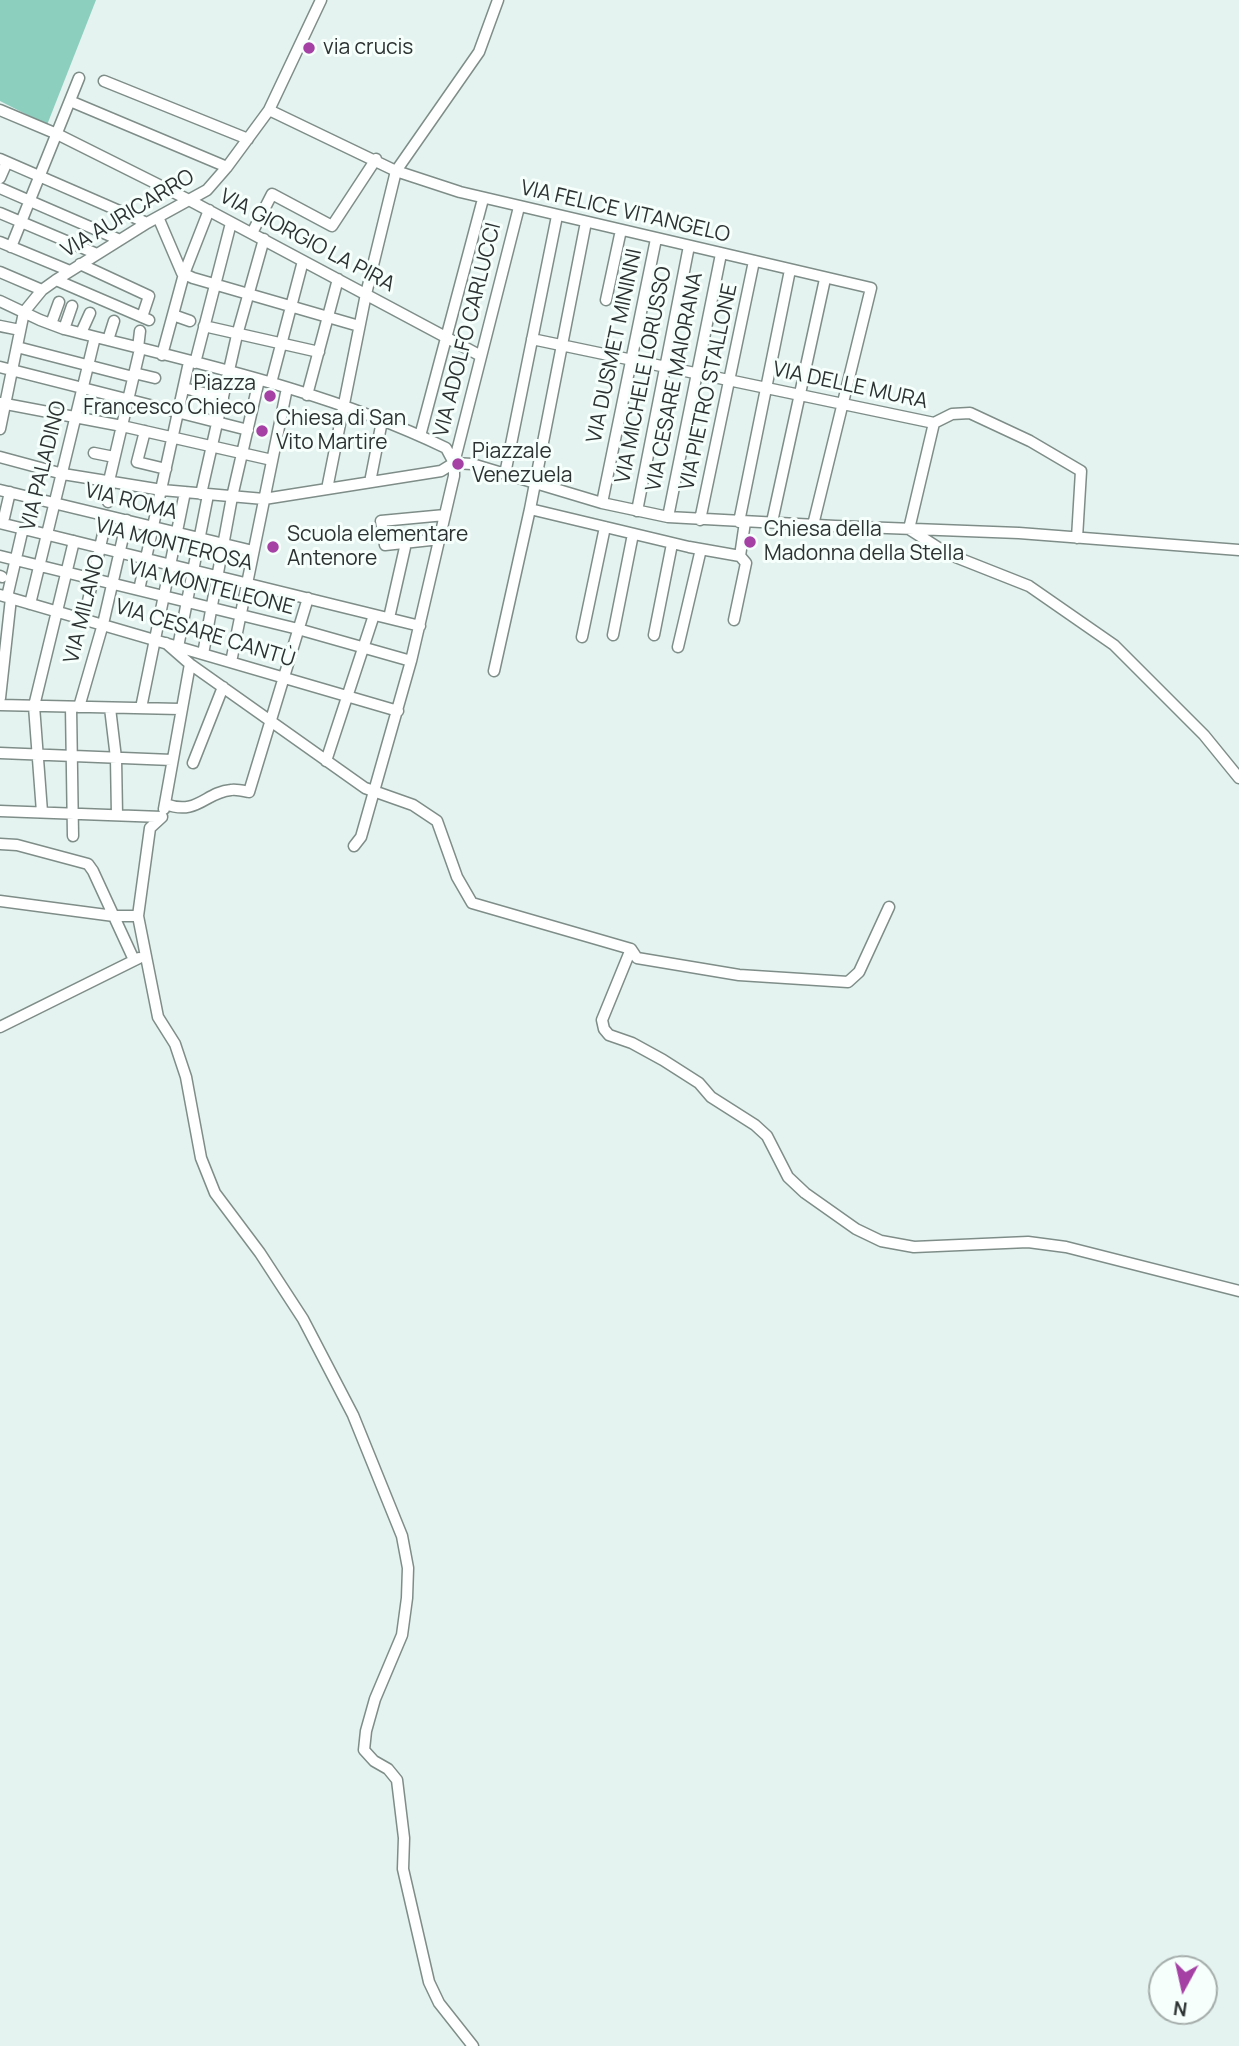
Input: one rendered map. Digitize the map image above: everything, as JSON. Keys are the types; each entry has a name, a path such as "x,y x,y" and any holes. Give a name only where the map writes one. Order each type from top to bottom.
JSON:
{"street":[{"name":"VIA AURICARRO","path":"0,429 3,403 24,312 42,290 56,279 207,190 269,110 321,0"},
{"path":"327,489 359,326 396,171 478,51 498,0"},
{"path":"70,271 5,244 22,222 79,78"},
{"path":"104,81 248,139"},
{"path":"70,101 227,167"},
{"name":"VIA GIORGIO LA PIRA","path":"0,110 57,134 209,210 481,356"},
{"name":"VIA FELICE VITANGELO","path":"269,110 376,159 396,171 483,199 871,288 844,403"},
{"path":"252,233 272,194 332,226 376,159"},
{"path":"0,178 4,161 152,220 184,274 359,326"},
{"path":"0,188 120,240"},
{"path":"420,436 483,199"},
{"name":"VIA ADOLFO CARLUCCI","path":"354,846 361,837 411,661 454,476 454,463 519,207"},
{"path":"162,355 184,274 209,210"},
{"path":"0,213 97,254"},
{"path":"505,474 557,216"},
{"path":"494,671 530,509 586,222"},
{"path":"139,590 184,388 204,326 231,223"},
{"path":"606,300 621,230"},
{"path":"264,239 228,372 212,446 187,602 172,645 190,663 365,788 413,805 438,821 457,877 472,903 631,949 637,958 739,975 848,982 859,972 889,907"},
{"name":"VIA DUSMET MININNI","path":"602,503 656,239"},
{"name":"VIA MICHELE LORUSSO","path":"637,511 689,246"},
{"name":"VIA CESARE MAIORANA","path":"667,517 720,254"},
{"path":"271,383 303,261"},
{"name":"VIA PIETRO STALLONE","path":"700,520 754,261"},
{"path":"56,279 146,319 149,296 80,264"},
{"path":"740,556 742,522 765,388 790,270"},
{"path":"0,272 42,290"},
{"path":"307,395 338,279"},
{"path":"772,522 825,279"},
{"path":"0,301 64,329 271,383 342,406 446,449 454,463"},
{"path":"51,324 59,302"},
{"path":"64,329 72,306"},
{"path":"82,333 90,313"},
{"path":"173,315 190,321"},
{"path":"108,340 114,320"},
{"path":"204,326 318,352"},
{"path":"1,328 20,330"},
{"path":"108,502 109,481 134,375 141,331"},
{"name":"VIA PALADINO","path":"30,604 95,337"},
{"name":"VIA DELLE MURA","path":"532,339 934,423 952,414 970,412 1030,441 1081,471 1077,538"},
{"path":"17,347 155,378"},
{"path":"0,367 248,430"},
{"path":"203,654 232,497 259,380"},
{"path":"184,388 223,398"},
{"path":"231,662 287,388"},
{"path":"3,403 122,426 272,460"},
{"path":"813,525 844,403"},
{"path":"370,482 382,421"},
{"path":"909,529 934,423"},
{"path":"145,431 137,462 166,469"},
{"path":"94,453 114,457"},
{"path":"0,457 62,474 185,492 264,499 441,471 454,463 472,464 602,503 667,517 1019,533 1239,550"},
{"path":"2,521 5,491"},
{"name":"VIA ROMA","path":"5,491 56,502 80,504 107,516 253,551"},
{"path":"141,708 185,492"},
{"path":"530,509 672,544 740,556 746,563 734,620"},
{"path":"440,539 385,545 381,521 445,515"},
{"path":"84,618 107,516"},
{"name":"VIA MILANO","path":"73,836 72,756 75,707 103,624 127,520"},
{"name":"VIA MONTEROSA","path":"2,521 420,626"},
{"path":"582,637 605,527"},
{"path":"0,698 6,597 23,528"},
{"path":"909,529 948,554 1030,586 1114,645 1204,735 1239,778"},
{"path":"613,635 633,534"},
{"path":"42,812 33,706 74,541"},
{"path":"389,618 406,543"},
{"path":"654,635 672,544"},
{"path":"678,647 701,549"},
{"name":"VIA MONTELEONE","path":"0,556 298,629 411,661"},
{"name":"VIA CESARE CANTÙ","path":"6,597 398,711"},
{"path":"165,804 187,808 231,789 249,792 308,598"},
{"path":"326,761 374,615"},
{"path":"139,958 138,916 150,828 162,817 190,663"},
{"path":"193,763 223,687"},
{"path":"0,705 180,709"},
{"path":"110,708 116,758 117,815"},
{"path":"0,753 172,760"},
{"path":"0,811 162,817"},
{"path":"0,844 17,845 88,864 93,871 114,916 139,958 158,1017 175,1044 186,1077 201,1157 215,1193 260,1253 303,1319 353,1415 402,1536 408,1578 402,1635 374,1699 364,1750 397,1780 404,1838 403,1869 429,1982 439,2003 473,2046"},
{"path":"0,901 114,916 138,916"},
{"path":"631,949 602,1020 604,1029 609,1035 632,1043 663,1060 699,1083 711,1097 755,1125 767,1136 788,1177 805,1193 856,1229 881,1241 914,1247 1028,1242 1066,1247 1239,1291"},
{"path":"0,1027 139,958"}],"green space":[{"path":"0,0 96,0 47,125 0,101"}],"place":[{"name":"via crucis","path":"309,48"},
{"name":"Piazza Francesco Chieco","path":"270,396"},
{"name":"Chiesa di San Vito Martire","path":"262,431"},
{"name":"Piazzale Venezuela","path":"458,464"},
{"name":"Chiesa della Madonna della Stella","path":"750,542"},
{"name":"Scuola elementare Antenore","path":"273,547"}]}
